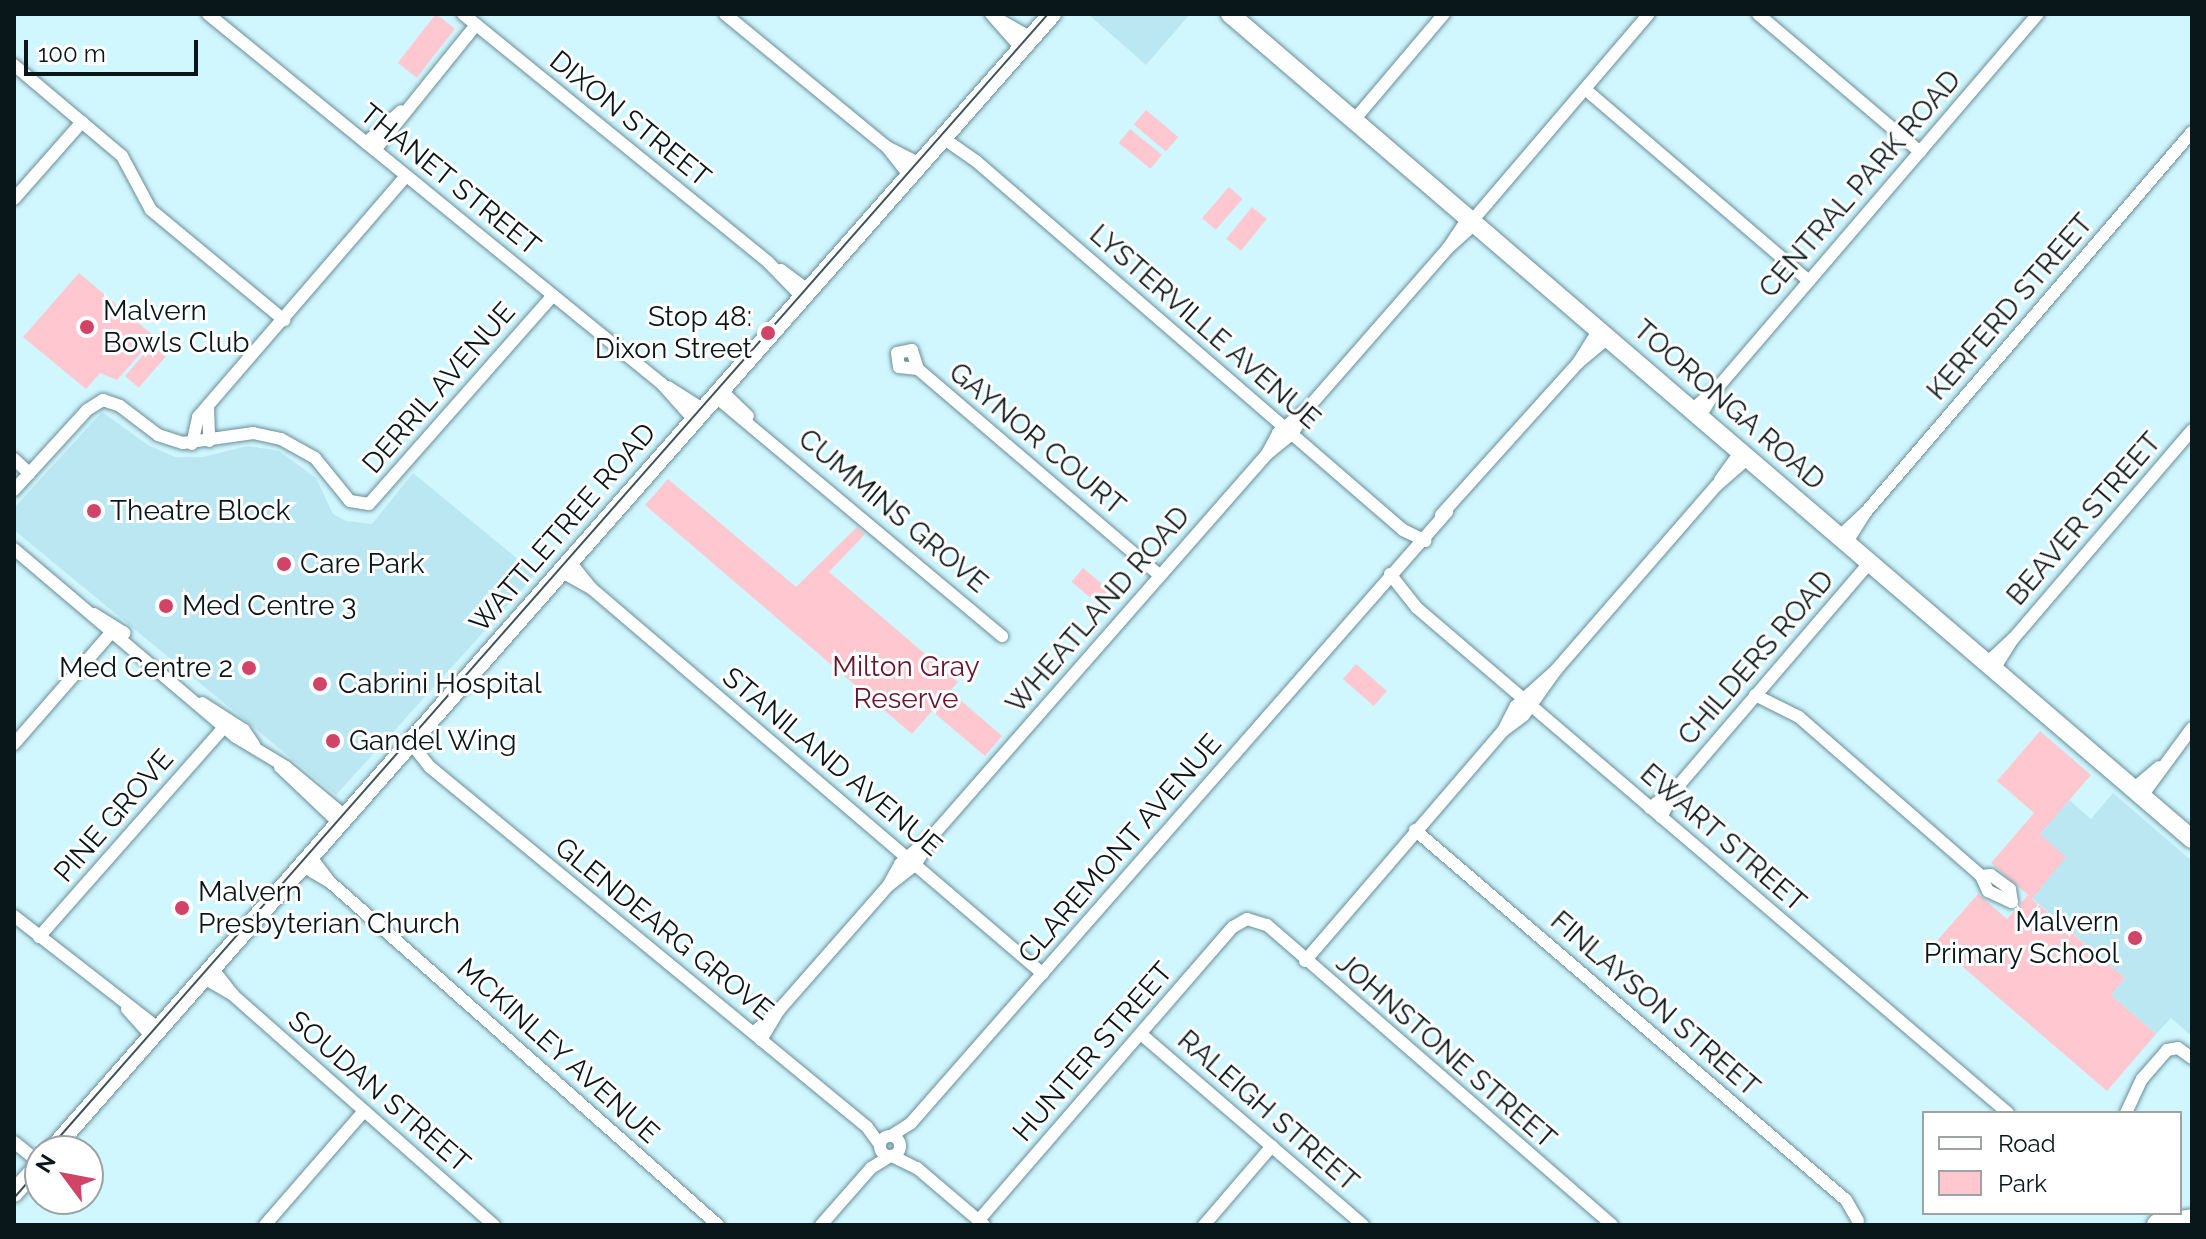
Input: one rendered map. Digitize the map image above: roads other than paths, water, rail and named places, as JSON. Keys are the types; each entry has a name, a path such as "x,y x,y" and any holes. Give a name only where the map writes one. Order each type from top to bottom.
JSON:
{"highway":[{"path":"2158,1225 2192,1220"}],"main road":[{"name":"WATTLETREE ROAD","path":"65,1135 1052,14"},
{"name":"TOORONGA ROAD","path":"1230,14 2192,839"}],"street":[{"name":"THANET STREET","path":"208,14 662,384 709,405"},
{"name":"DIXON STREET","path":"463,14 806,294"},
{"path":"725,14 916,170"},
{"path":"1354,120 1444,14"},
{"name":"WHEATLAND ROAD","path":"757,1037 1649,14"},
{"path":"1758,14 1920,152"},
{"name":"CENTRAL PARK ROAD","path":"1696,413 2035,15"},
{"path":"993,16 1026,44"},
{"path":"370,146 476,25"},
{"path":"14,65 122,156 151,210 284,320"},
{"path":"1585,89 1809,281"},
{"path":"14,199 82,122"},
{"name":"KERFERD STREET","path":"1843,539 2192,132"},
{"name":"LYSTERVILLE AVENUE","path":"946,135 1403,530 1424,539"},
{"path":"192,444 195,421 410,178"},
{"name":"DERRIL AVENUE","path":"209,441 253,433 281,439 315,458 345,497 358,504 372,501 553,295"},
{"name":"CLAREMONT AVENUE","path":"890,1146 1604,334"},
{"name":"GAYNOR COURT","path":"918,369 1160,576"},
{"path":"14,490 87,410 103,400 120,406 158,435 192,444 209,441 208,406"},
{"name":"CUMMINS GROVE","path":"709,405 753,424 1002,636"},
{"name":"BEAVER STREET","path":"1990,666 2192,430"},
{"path":"1302,959 1745,454"},
{"path":"14,459 29,473"},
{"name":"LYSTERVILLE AVENUE","path":"1403,530 1414,550"},
{"path":"14,549 202,703 244,730 254,745"},
{"name":"CHILDERS ROAD","path":"1661,817 1679,785 1870,562"},
{"name":"STANILAND AVENUE","path":"566,567 1043,974"},
{"name":"EWART STREET","path":"1387,580 2006,1111"},
{"path":"14,744 117,632"},
{"path":"1765,684 1778,704"},
{"path":"1755,695 1799,717 1981,876"},
{"path":"202,703 224,727 254,745 343,820"},
{"name":"PINE GROVE","path":"39,937 224,727"},
{"path":"2138,792 2192,728"},
{"name":"GLENDEARG GROVE","path":"407,747 981,1223"},
{"name":"CHILDERS ROAD","path":"1650,808 1679,785"},
{"name":"FINLAYSON STREET","path":"1415,830 1846,1200 1858,1221"},
{"name":"MCKINLEY AVENUE","path":"307,862 718,1225"},
{"path":"14,916 156,1033"},
{"name":"JOHNSTONE STREET","path":"1247,919 1267,925 1302,959 1612,1225"},
{"name":"HUNTER STREET","path":"981,1223 1233,927 1247,919"},
{"name":"SOUDAN STREET","path":"208,973 494,1225"},
{"name":"RALEIGH STREET","path":"1141,1034 1363,1225"},
{"path":"2127,1111 2142,1079 2167,1050 2178,1048 2192,1058"},
{"path":"265,1225 364,1111"},
{"path":"821,1225 890,1146"},
{"path":"1204,1225 1272,1146"}],"tram line":[{"path":"61,1135 1048,14"},
{"path":"14,1198 24,1186"}],"place":[{"name":"Malvern Bowls Club","path":"87,327"},
{"name":"Stop 48: Dixon Street","path":"768,333"},
{"name":"Theatre Block","path":"94,511"},
{"name":"Care Park","path":"284,564"},
{"name":"Med Centre 3","path":"166,606"},
{"name":"Med Centre 2","path":"249,668"},
{"name":"Cabrini Hospital","path":"320,684"},
{"name":"Gandel Wing","path":"333,741"},
{"name":"Malvern Presbyterian Church","path":"182,908"},
{"name":"Malvern Primary School","path":"2135,938"}],"park label":[{"name":"Milton Gray Reserve","path":"906,683"}]}
